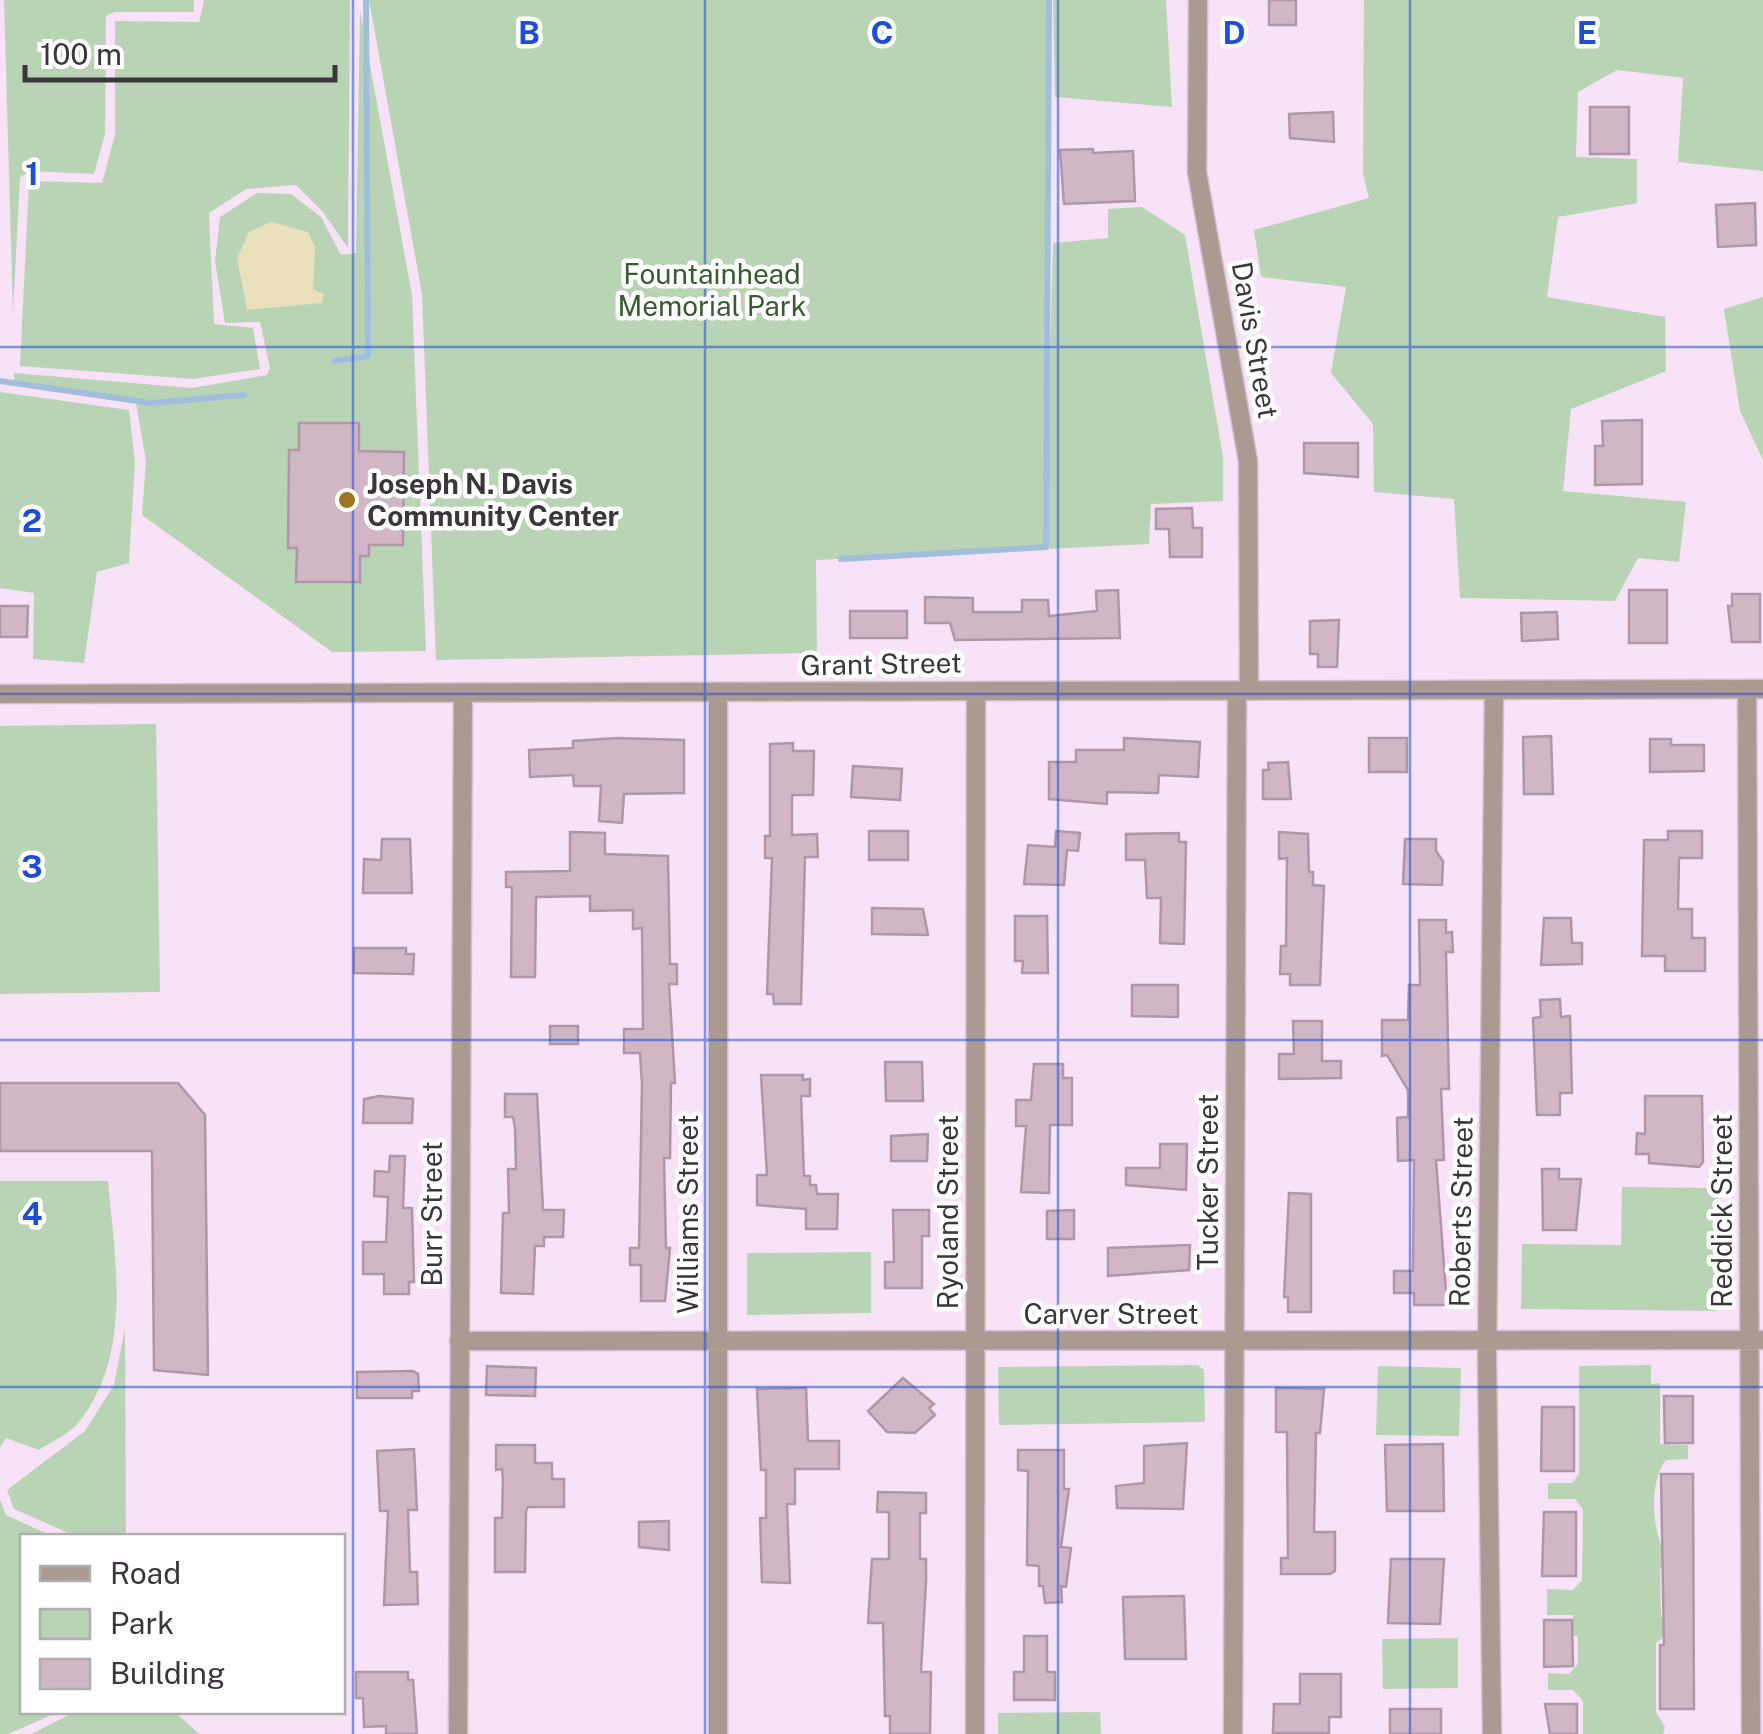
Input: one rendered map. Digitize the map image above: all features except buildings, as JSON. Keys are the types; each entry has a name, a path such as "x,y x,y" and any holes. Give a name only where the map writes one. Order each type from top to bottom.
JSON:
{"street":[{"name":"Davis Street","path":"1198,0 1198,172 1248,461 1243,691"},
{"name":"Grant Street","path":"0,694 1755,689"},
{"name":"Reddick Street","path":"1751,1734 1756,1340 1755,689"},
{"name":"Roberts Street","path":"1492,1734 1488,1341 1494,690"},
{"name":"Ryoland Street","path":"975,1734 976,691"},
{"name":"Tucker Street","path":"1234,1734 1243,691"},
{"name":"Burr Street","path":"458,1734 463,694"},
{"name":"Williams Street","path":"718,694 718,1734"},
{"name":"Carver Street","path":"459,1342 1756,1340"}],"green space":[{"path":"4,0 194,0 194,12 115,12 106,16 105,134 94,174 30,171 20,177 13,313"},
{"path":"204,0 350,0 348,248 323,212 296,185 246,189 209,213 214,324 253,328 260,369 193,379 20,366 29,181 102,183 115,135 115,21 199,22"},
{"name":"Fountainhead Memorial Park","path":"369,0 1049,0 1047,463 1053,243 1108,238 1108,209 1142,207 1185,235 1223,457 1223,501 1151,504 1149,544 816,560 817,653 436,660 422,294"},
{"path":"1053,0 1166,0 1172,107 1055,97"},
{"path":"1364,0 1763,0 1763,171 1678,162 1683,78 1617,70 1578,92 1576,157 1637,159 1637,203 1558,217 1547,297 1665,317 1666,371 1571,409 1563,491 1686,502 1679,562 1638,558 1615,601 1460,598 1454,499 1374,492 1373,424 1331,373 1346,287 1261,277 1254,230 1369,198 1363,174"},
{"path":"360,10 412,295 426,651 332,652 142,515 146,461 136,403 14,385 14,373 192,388 267,375 270,368 260,322 225,323 215,261 220,217 257,193 291,194 321,217 341,255 356,253"},
{"path":"1763,297 1763,460 1740,411 1724,309"},
{"path":"0,392 129,410 135,462 129,563 97,572 84,663 33,659 34,593 0,588"},
{"path":"156,724 160,992 0,994 0,726"},
{"path":"0,1181 108,1181 116,1307 107,1368 78,1423 39,1450 6,1438 0,1448"},
{"path":"1622,1187 1718,1188 1716,1311 1521,1309 1522,1244 1621,1245"},
{"path":"871,1252 871,1313 747,1315 747,1253"},
{"path":"125,1328 126,1534 70,1534 14,1509 7,1490 85,1431 114,1385"},
{"path":"1198,1365 1204,1370 1205,1422 999,1425 998,1367"},
{"path":"1651,1365 1651,1384 1660,1383 1660,1444 1688,1445 1688,1459 1666,1460 1660,1470 1654,1507 1666,1555 1660,1569 1661,1617 1688,1620 1688,1637 1663,1637 1656,1643 1656,1712 1665,1727 1663,1734 1583,1734 1583,1701 1573,1690 1548,1690 1548,1673 1569,1674 1578,1664 1578,1637 1573,1635 1573,1615 1547,1615 1547,1589 1573,1590 1582,1580 1583,1510 1575,1499 1548,1499 1548,1483 1572,1483 1579,1474 1579,1366"},
{"path":"1378,1366 1461,1368 1459,1436 1376,1435"},
{"path":"0,1500 6,1515 48,1534 20,1534 20,1714 54,1714 0,1734"},
{"path":"1458,1638 1458,1688 1383,1689 1382,1639"},
{"path":"1100,1712 1101,1734 998,1734 998,1713"},
{"path":"71,1714 177,1714 199,1734 31,1734"}],"sand":[{"path":"271,222 308,232 315,247 313,289 324,294 322,303 247,310 237,258 249,232"}],"waterway":[{"path":"334,361 368,356 366,0"},
{"path":"841,559 1046,547 1049,0"},
{"path":"0,381 151,403 244,395"}],"place":[{"name":"Joseph N. Davis Community Center","path":"347,500"}]}
